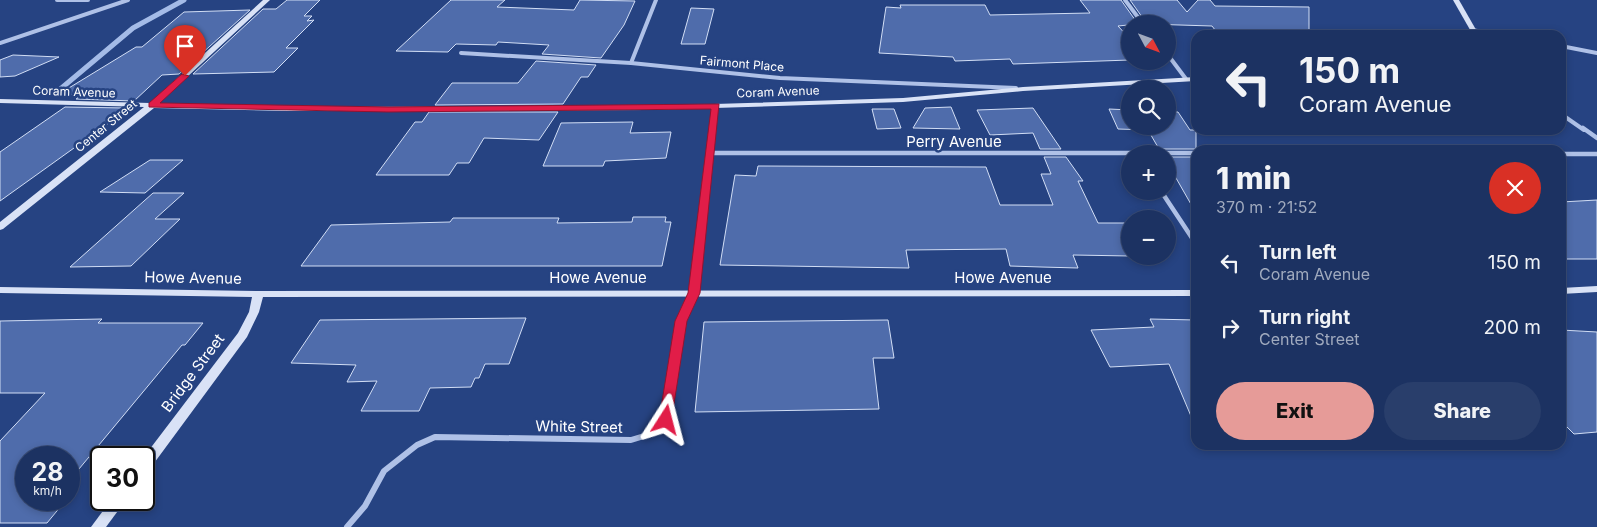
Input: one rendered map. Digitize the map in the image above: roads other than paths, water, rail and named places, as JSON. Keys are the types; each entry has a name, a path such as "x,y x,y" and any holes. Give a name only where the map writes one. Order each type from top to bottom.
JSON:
{"main road":[{"name":"Center Street","path":"0,227 152,105 267,0"},
{"path":"1456,0 1472,30"},
{"name":"Coram Avenue","path":"0,100 388,110 716,106 903,100 1023,89 1191,79"},
{"path":"1566,291 1597,289"},
{"name":"Howe Avenue","path":"0,290 258,294 1191,293"},
{"name":"Bridge Street","path":"155,451 243,334 254,312 258,294"},
{"path":"98,527 110,511"}],"street":[{"path":"57,0 88,0"},
{"path":"0,43 56,26 128,0"},
{"path":"631,64 656,0"},
{"path":"1125,0 1136,15"},
{"path":"1566,47 1597,53"},
{"name":"Fairmont Place","path":"461,53 631,64 780,78 1023,89"},
{"path":"1176,66 1186,79"},
{"name":"White Street","path":"347,527 365,506 384,471 417,445 435,437 631,440 654,433 666,420 681,321 694,293 712,154 716,106"},
{"path":"1566,117 1597,138"},
{"name":"Perry Avenue","path":"712,154 1121,153"},
{"name":"Perry Avenue","path":"1176,153 1191,153"},
{"path":"1566,154 1597,154"},
{"path":"1167,200 1191,236"}],"waterway":[{"path":"58,91 133,28 184,0"}]}
